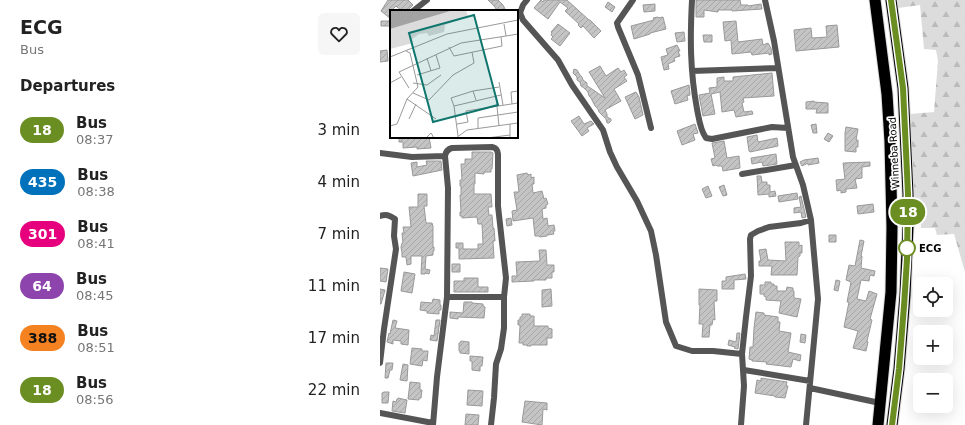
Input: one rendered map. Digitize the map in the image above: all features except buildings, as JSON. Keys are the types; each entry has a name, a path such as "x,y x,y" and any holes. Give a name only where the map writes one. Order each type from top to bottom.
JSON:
{"highway":[{"name":"Winneba Road","path":"875,0 887,94 892,227 891,292 878,425"},
{"name":"Winneba Road","path":"891,0 903,88 908,194 905,302 900,362 892,425"}],"street":[{"path":"414,10 427,0"},
{"path":"527,0 520,13 523,20 558,60 572,84 603,130 616,167 637,201 651,231 666,322 676,346 692,351 713,351 742,354"},
{"path":"633,0 617,23 638,75 651,128"},
{"path":"692,0 690,37 692,71 694,93 701,132 706,138 712,139 772,128 788,128"},
{"path":"765,0 774,41 793,157 803,185 811,220 818,299 806,425"},
{"path":"692,71 778,68"},
{"path":"380,413 433,424 447,297 448,188 445,156 448,149 452,148 492,147 498,150 498,206 506,278 504,297 504,328 501,349 496,364 491,425"},
{"path":"380,153 412,157 445,156"},
{"path":"742,174 796,165"},
{"path":"380,216 385,214 394,219 396,249 380,363"},
{"path":"741,425 744,386 742,354 751,276 751,235 769,227 801,223 811,220"},
{"path":"447,297 504,297"},
{"path":"744,370 810,381"},
{"path":"810,388 880,403"}],"green space":[{"path":"897,0 965,0 965,272 954,234 937,235 935,228 921,228 920,213 911,213 910,114 934,112 938,61 936,50 924,49 920,5 898,8"}],"bus line":[{"name":"18","path":"891,0 903,88 908,194 907,259 903,328 892,425"}],"place":[{"name":"ECG","path":"907,248"}]}
